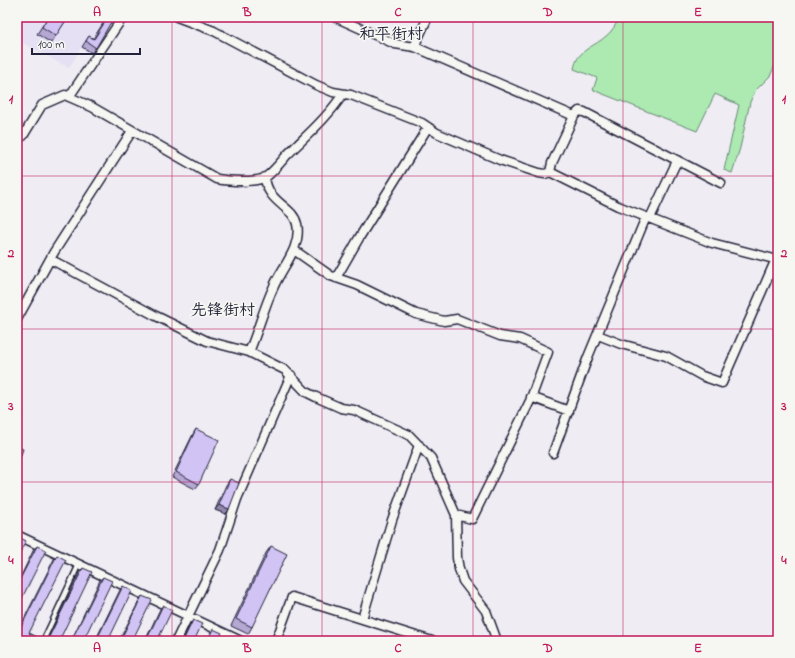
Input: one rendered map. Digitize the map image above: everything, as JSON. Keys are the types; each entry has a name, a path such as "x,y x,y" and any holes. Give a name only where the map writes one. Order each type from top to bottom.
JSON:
{"street":[{"path":"69,97 123,17"},
{"path":"177,17 214,31 316,85 343,94 351,95 428,127 437,133 500,160 539,173 545,174 550,172 618,206 712,243 777,260 722,383 702,376 666,356 621,344 598,335"},
{"path":"335,17 395,44 414,47 574,116"},
{"path":"414,47 428,17"},
{"path":"17,134 23,136 42,105 64,95 92,107 217,179 234,181 265,177 334,107 343,94"},
{"path":"550,172 552,163 574,116 579,111 584,112 721,183"},
{"path":"336,278 358,238 428,127"},
{"path":"17,319 50,259 132,131"},
{"path":"553,453 588,357 648,218 677,161"},
{"path":"249,352 274,287 294,250 297,239 297,223 272,196 268,189 265,177"},
{"path":"294,250 313,265 336,278 357,285 416,314 439,320 457,319 500,336 520,339 548,352 531,397 472,519 456,515"},
{"path":"50,259 156,316 207,341 249,352 285,370 306,392 341,408 354,410 409,435 430,458 456,515 457,558 459,569 463,580 486,610 497,641"},
{"path":"176,641 220,550 237,499 291,375"},
{"path":"531,397 569,411"},
{"path":"362,619 392,520 419,445"},
{"path":"17,535 241,641"},
{"path":"276,641 292,597 432,641"}],"lane":[{"path":"43,641 79,564"}],"shaded area":[{"path":"17,17 115,17 92,55 81,48 69,68 17,40"}],"green space":[{"path":"620,17 778,17 778,59 770,76 755,91 750,102 740,148 732,173 724,170 739,105 715,94 697,131 593,90 597,78 574,69 578,58 582,53 607,35 614,28"}],"building":[{"path":"48,17 68,17 56,36 42,27"},
{"path":"108,17 114,17 96,48 86,41 89,36 94,39"},
{"path":"17,415 22,416 17,430"},
{"path":"196,429 219,440 199,484 176,472"},
{"path":"17,447 23,449 17,467"},
{"path":"230,479 239,483 229,509 219,505"},
{"path":"17,536 26,541 17,558"},
{"path":"37,546 46,550 17,608 17,585"},
{"path":"271,546 287,554 252,627 236,619"},
{"path":"57,555 66,560 29,633 45,641 29,641 17,635"},
{"path":"83,568 92,572 59,641 47,641"},
{"path":"103,577 112,581 83,641 71,641"},
{"path":"123,586 132,591 108,641 96,641"},
{"path":"142,596 152,600 132,641 120,641"},
{"path":"163,605 172,610 157,641 146,641"},
{"path":"193,620 202,624 194,641 183,641"},
{"path":"213,629 222,633 218,641 207,641"},
{"path":"233,638 239,641 231,641"}],"district":[{"name":"和平街村","path":"391,35"},
{"name":"先锋街村","path":"223,311"}]}
